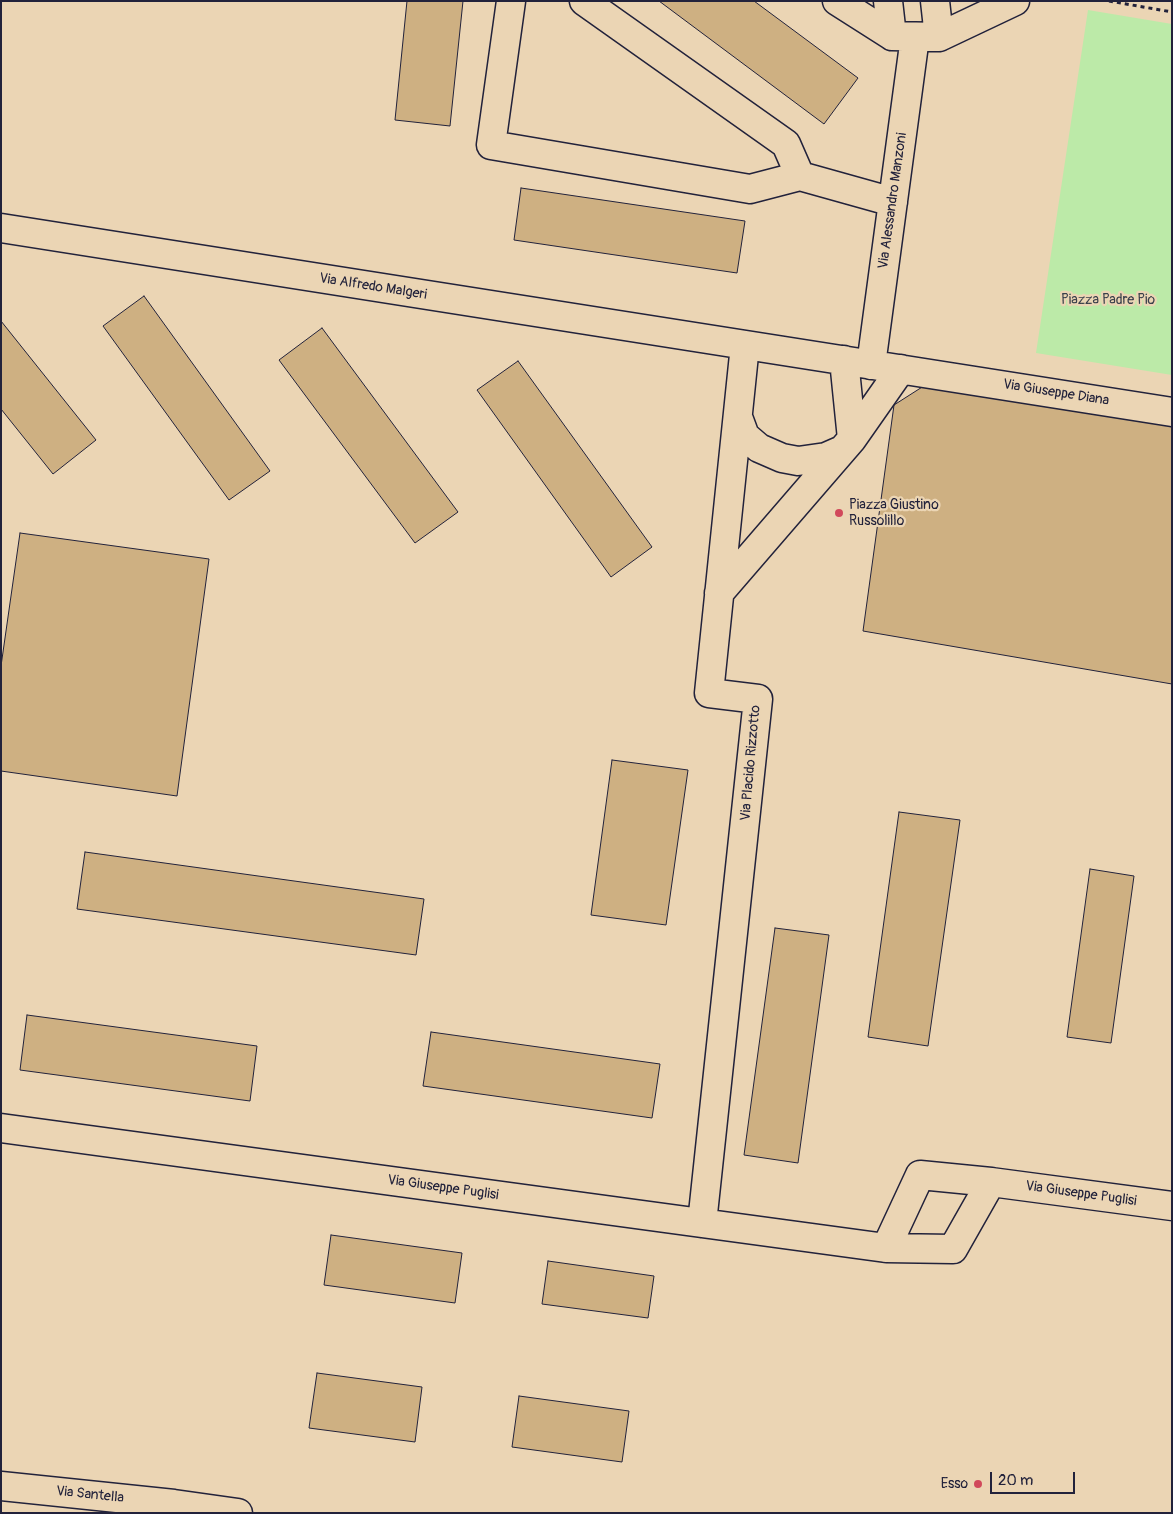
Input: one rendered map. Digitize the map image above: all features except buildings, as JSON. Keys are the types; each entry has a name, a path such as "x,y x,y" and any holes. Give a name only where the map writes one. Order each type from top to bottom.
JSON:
{"street":[{"path":"511,1 491,145 750,189 800,176 893,202"},
{"path":"584,1 786,144 800,176"},
{"path":"837,1 915,36 1015,1"},
{"path":"888,1 915,36"},
{"path":"915,36 935,1"},
{"name":"Via Alessandro Manzoni","path":"871,365 915,36"},
{"name":"Via Alfredo Malgeri","path":"1,228 745,345"},
{"path":"745,345 844,360 847,444"},
{"name":"Via Placido Rizzotto","path":"702,1223 758,699 709,693 745,345"},
{"name":"Via Giuseppe Diana","path":"844,360 1172,412"},
{"path":"719,593 847,444 901,369"},
{"path":"738,417 745,436 759,448 782,458 798,461 826,457 847,444"},
{"name":"Via Giuseppe Puglisi","path":"1,1128 886,1248 953,1249 991,1182"},
{"name":"Via Giuseppe Puglisi","path":"886,1248 920,1175 991,1182 1172,1206"},
{"name":"Via Santella","path":"1,1486 174,1504 238,1513"}],"path":[{"path":"1109,1 1172,12"}],"green space":[{"name":"Piazza Padre Pio","path":"1088,10 1172,24 1172,375 1036,353"}],"place":[{"name":"Piazza Giustino Russolillo","path":"839,513"},
{"name":"Esso","path":"978,1484"}]}
